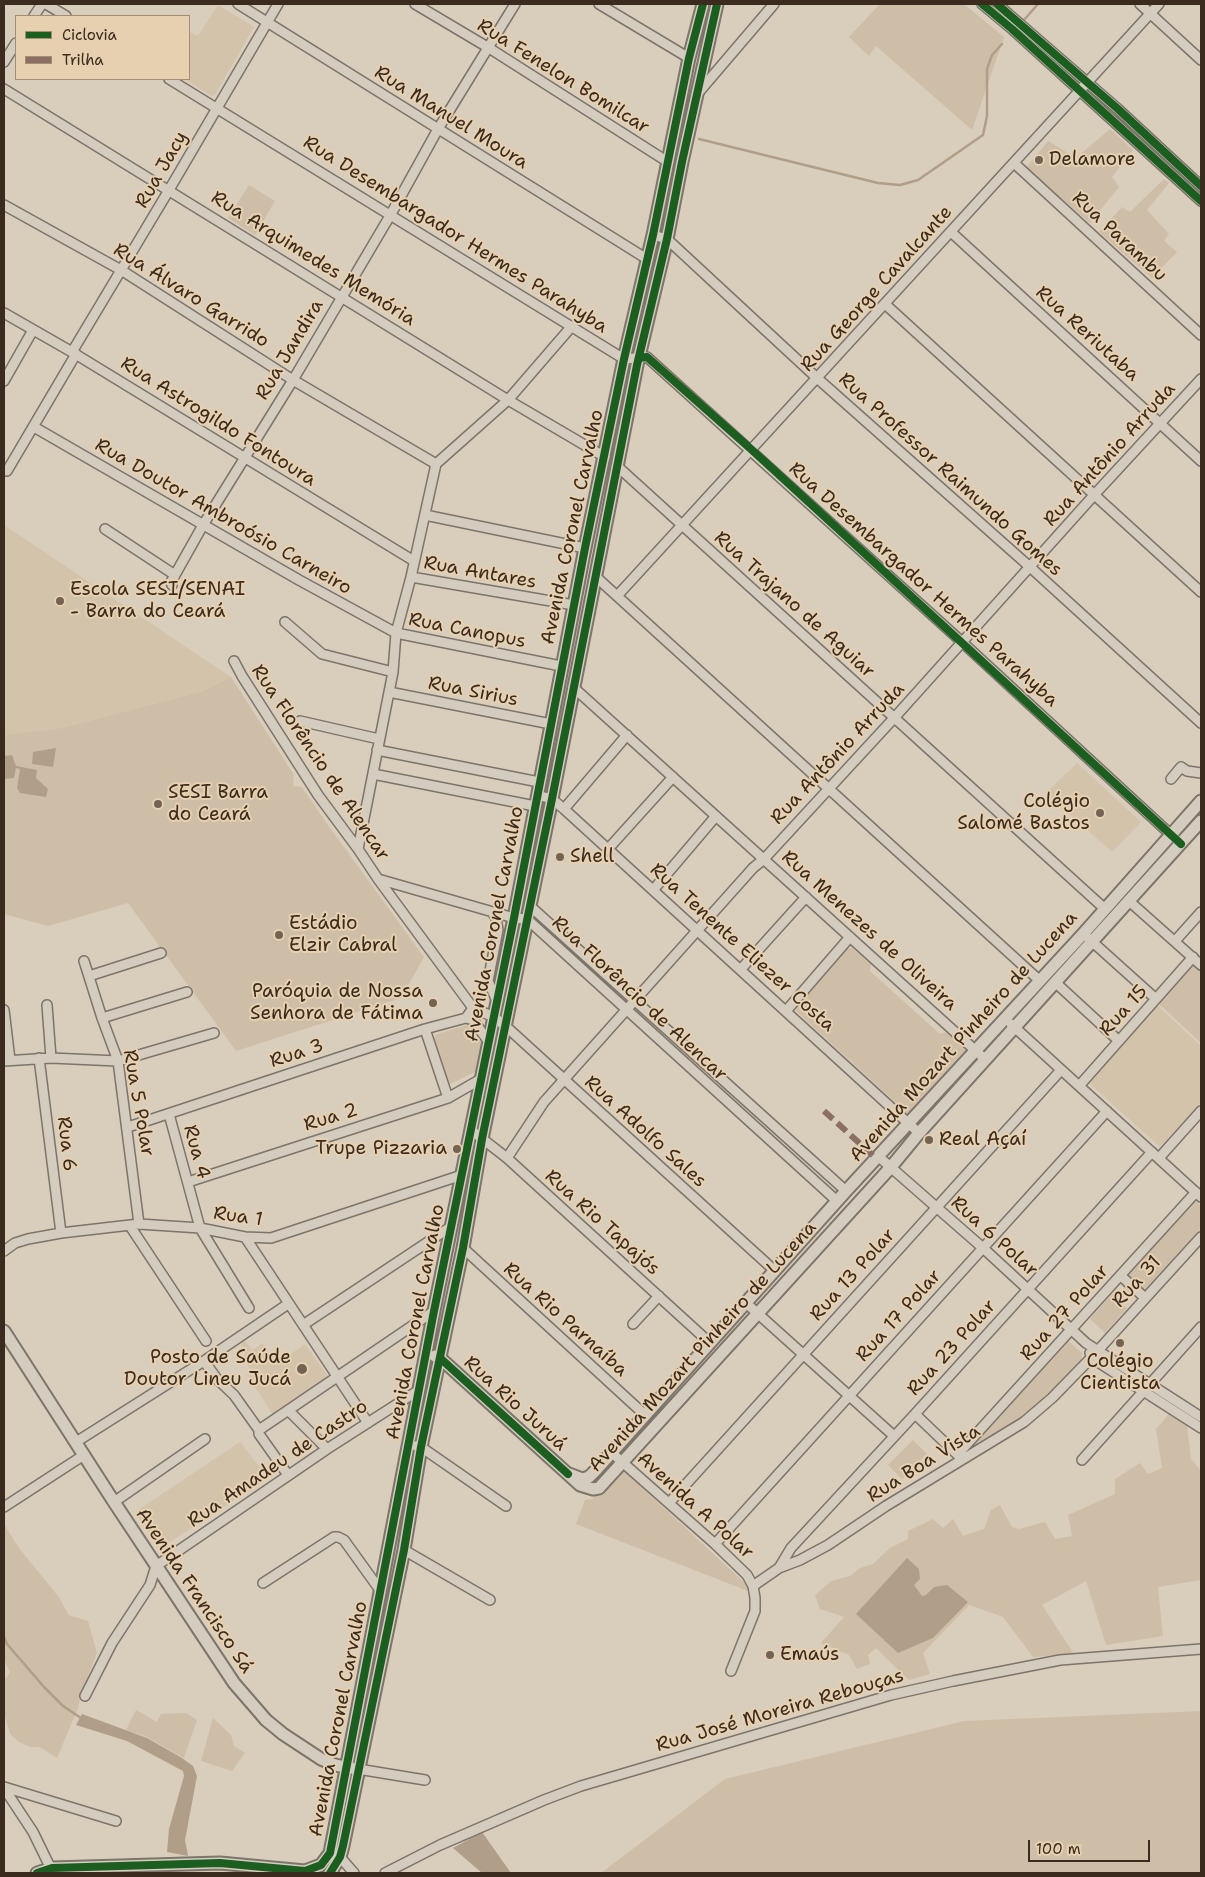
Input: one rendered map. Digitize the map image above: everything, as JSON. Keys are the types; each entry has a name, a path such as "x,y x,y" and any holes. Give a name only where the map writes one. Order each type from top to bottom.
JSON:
{"main road":[{"name":"Avenida Coronel Carvalho","path":"335,1855 346,1767 434,1311 514,918 561,666 624,359 653,235 689,58 703,4"},
{"name":"Avenida Coronel Carvalho","path":"335,1855 358,1769 404,1550 421,1447 463,1248 482,1139 552,799 617,466 717,4"},
{"name":"Avenida Mozart Pinheiro de Lucena","path":"568,1474 582,1478 589,1477 612,1453 846,1191 1083,934 1201,800"},
{"name":"Avenida Mozart Pinheiro de Lucena","path":"568,1474 580,1485 593,1489 599,1488 891,1167 919,1133 1201,821"},
{"name":"Avenida Francisco Sá","path":"4,1331 234,1683 266,1720 283,1734 321,1759 358,1769"},
{"name":"Rua Rio Juruá","path":"426,1355 440,1358 568,1474"},
{"path":"37,1873 220,1863 305,1870 321,1865 335,1855"},
{"path":"330,1873 335,1855"}],"street":[{"path":"35,15 42,4"},
{"path":"46,4 64,15"},
{"name":"Rua Manuel Moura","path":"238,4 647,259"},
{"name":"Rua Jacy","path":"7,471 34,427 120,270 278,4"},
{"name":"Rua Fenelon Bomilcar","path":"415,4 668,160"},
{"name":"Rua Jandira","path":"172,585 175,575 203,525 293,380 391,214 438,129 516,4"},
{"path":"599,4 689,58"},
{"path":"698,93 773,4"},
{"path":"982,4 1042,43 1201,186"},
{"path":"997,4 1036,51 1201,201"},
{"path":"1140,4 1201,60"},
{"name":"Rua George Cavalcante","path":"617,596 1159,4"},
{"path":"1036,51 1042,43"},
{"path":"4,62 15,45"},
{"name":"Rua Desembargador Hermes Parahyba","path":"171,80 624,359"},
{"name":"Rua Arquimedes Memória","path":"4,88 508,400 605,457"},
{"name":"Rua Parambu","path":"1014,163 1201,335"},
{"path":"1184,186 1192,178"},
{"name":"Rua Álvaro Garrido","path":"4,205 120,270 293,380 436,464"},
{"name":"Rua Reriutaba","path":"951,232 1201,461"},
{"name":"Rua Professor Raimundo Gomes","path":"653,235 667,239 817,378 1030,567 1201,723"},
{"path":"885,304 1201,592"},
{"name":"Rua Astrogildo Fontoura","path":"4,313 74,353 414,561"},
{"path":"358,849 393,672 396,633 411,577 436,464 508,400 572,326"},
{"path":"4,381 33,330"},
{"name":"Rua Desembargador Hermes Parahyba","path":"639,358 647,357 752,450 1181,844"},
{"path":"624,359 639,358"},
{"name":"Rua Antônio Arruda","path":"507,1158 544,1102 753,868 764,859 895,717 1095,494 1201,380"},
{"name":"Rua Doutor Ambroósio Carneiro","path":"34,427 203,525 396,633"},
{"name":"Rua Trajano de Aguiar","path":"617,466 1105,909"},
{"path":"425,515 585,548"},
{"path":"104,529 175,575"},
{"path":"595,576 1039,980"},
{"name":"Rua Antares","path":"411,577 574,605"},
{"path":"285,622 322,654 393,672"},
{"name":"Rua Canopus","path":"396,633 561,666"},
{"name":"Rua Florêncio de Alencar","path":"234,662 318,795 378,879 514,918 527,919 837,1201"},
{"name":"Rua Menezes de Oliveira","path":"573,687 986,1060"},
{"name":"Rua Sirius","path":"389,692 551,724"},
{"path":"300,721 379,739"},
{"path":"564,809 627,735"},
{"path":"378,750 539,782"},
{"path":"1171,779 1181,767 1187,771 1201,772"},
{"name":"Rua Tenente Eliezer Costa","path":"374,774 536,801 552,799 654,889 919,1133"},
{"path":"608,849 673,777"},
{"path":"654,889 716,816"},
{"path":"378,879 473,1008 466,1018"},
{"path":"740,969 806,896"},
{"path":"1129,901 1201,965"},
{"name":"Rua Florêncio de Alencar","path":"530,906 846,1191"},
{"name":"Avenida Coronel Carvalho","path":"492,912 496,918 498,930 488,981 497,1001"},
{"path":"1175,942 1201,912"},
{"path":"1083,934 1156,999"},
{"path":"786,1011 850,937"},
{"path":"89,976 161,953"},
{"name":"Rua 15","path":"1079,1086 1193,957"},
{"name":"Rua 5 Polar","path":"84,961 118,1061 128,1127 135,1225"},
{"path":"1056,983 1119,1041"},
{"path":"455,984 466,1011 466,1018"},
{"path":"102,1018 187,992"},
{"path":"47,1005 51,1058"},
{"name":"Rua Adolfo Sales","path":"473,1008 494,1017 506,1026 775,1271"},
{"path":"4,1010 7,1060 51,1058 118,1061 214,1033"},
{"path":"466,1018 473,1020 489,1042"},
{"name":"Rua 3","path":"128,1127 425,1029 466,1018"},
{"path":"1005,1018 1198,1194"},
{"path":"425,1029 448,1098"},
{"name":"Rua 6","path":"39,1058 61,1233"},
{"name":"Rua 13 Polar","path":"669,1503 1061,1070"},
{"name":"Rua 2","path":"188,1182 448,1098 481,1079"},
{"name":"Rua 17 Polar","path":"715,1544 1107,1111"},
{"name":"Rua 4","path":"169,1114 200,1228 249,1308"},
{"name":"Rua 23 Polar","path":"779,1568 791,1548 1028,1288 1155,1155 1200,1114"},
{"name":"Rua Rio Tapajós","path":"471,1130 507,1158 710,1343"},
{"name":"Rua 6 Polar","path":"879,1157 1028,1288 1086,1343 1095,1354 1200,1421"},
{"name":"Rua 1","path":"4,1251 22,1241 61,1233 135,1225 200,1228 245,1237 271,1238 462,1174"},
{"name":"Rua 27 Polar","path":"960,1457 1120,1276 1198,1194"},
{"path":"135,1225 206,1341"},
{"path":"303,1325 452,1226"},
{"name":"Rua 31","path":"1095,1354 1201,1236"},
{"path":"245,1237 368,1423"},
{"name":"Rua Rio Parnaíba","path":"463,1248 645,1415"},
{"path":"1120,1276 1144,1298"},
{"path":"633,1324 659,1296"},
{"path":"746,1303 894,1436"},
{"path":"76,1442 204,1361 288,1304"},
{"path":"259,1430 434,1311"},
{"path":"1082,1460 1201,1327"},
{"name":"Rua Boa Vista","path":"753,1586 779,1568 800,1560 828,1545 960,1457 1024,1422 1052,1398 1095,1354"},
{"path":"204,1361 216,1379 234,1395 288,1475"},
{"name":"Rua Amadeu de Castro","path":"156,1566 288,1475 419,1390"},
{"path":"289,1411 327,1449"},
{"path":"915,1414 960,1457"},
{"path":"114,1502 205,1440"},
{"path":"409,1444 421,1447 506,1506"},
{"name":"Avenida A Polar","path":"612,1453 715,1544 747,1575 753,1586 755,1598 754,1611 730,1671"},
{"path":"4,1507 84,1455"},
{"path":"263,1584 334,1537 341,1537 380,1590"},
{"path":"404,1550 490,1600"},
{"path":"85,1696 112,1643 150,1586 156,1566"},
{"name":"Rua José Moreira Rebouças","path":"385,1873 440,1845 581,1786 891,1695 1060,1660 1201,1650"},
{"name":"Avenida Francisco Sá","path":"358,1769 425,1780"},
{"path":"4,1787 116,1821"},
{"path":"4,1787 34,1832 53,1871"},
{"path":"335,1855 354,1873"}],"shaded area":[{"path":"880,4 964,4 1004,37 972,130 876,46 869,56 849,37"},
{"path":"218,5 254,27 215,95 212,96 186,80 190,80 190,32 198,36"},
{"path":"1110,129 1133,150 1112,177 1119,187 1090,223 1026,168 1048,141 1076,158"},
{"path":"1164,179 1169,183 1147,210 1169,234 1164,241 1177,252 1152,278 1099,232 1122,207 1130,212"},
{"path":"249,185 275,201 255,235 228,218"},
{"name":"Escola SESI/SENAI - Barra do Ceará","path":"4,525 231,677 203,691 62,728 4,735"},
{"path":"231,677 294,775 293,786 302,787 424,957 401,998 236,1051 128,903 48,926 4,914 4,735 62,728 203,691"},
{"path":"56,748 53,767 32,764 33,752"},
{"path":"12,755 16,766 37,770 36,778 48,789 46,797 20,793 17,788 20,769 16,768 14,778 4,779 4,756"},
{"name":"Colégio Salomé Bastos","path":"1077,763 1141,822 1112,852 1046,793"},
{"path":"852,948 871,965 870,971 940,1034 946,1032 968,1052 915,1112 907,1113 796,1011 795,1004 845,949"},
{"path":"1194,963 1201,970 1201,1043 1157,1002"},
{"path":"1156,1004 1201,1046 1201,1102 1160,1147 1087,1081"},
{"path":"471,1024 483,1044 478,1069 450,1084 448,1083 434,1038 437,1034"},
{"path":"1195,1200 1201,1206 1201,1228 1144,1291 1126,1275"},
{"path":"1112,1294 1127,1308 1105,1333 1090,1319"},
{"path":"244,1339 252,1350 263,1343 276,1364 305,1344 328,1376 325,1381 273,1415 247,1374 251,1370 242,1357 246,1353 240,1342"},
{"path":"1067,1340 1082,1353 1081,1361 1022,1417 969,1448"},
{"path":"1169,1414 1187,1425 1191,1459 1201,1471 1201,1580 1158,1587 1163,1636 1106,1645 1086,1581 1042,1605 1074,1654 1033,1657 1003,1617 969,1605 923,1653 930,1674 909,1680 876,1648 868,1655 870,1664 857,1669 849,1655 821,1643 844,1617 820,1609 815,1595 831,1581 850,1576 860,1568 873,1564 890,1548 908,1539 908,1531 933,1519 943,1528 953,1519 963,1536 984,1529 991,1510 1000,1505 1012,1527 1019,1529 1045,1522 1055,1539 1072,1536 1068,1515 1115,1494 1115,1479 1140,1463 1148,1474 1162,1468 1156,1429"},
{"path":"913,1440 927,1454 902,1479 888,1465"},
{"path":"240,1442 268,1478 159,1549 135,1512"},
{"path":"622,1469 749,1587 748,1591 576,1524 585,1500 592,1499"},
{"path":"4,1524 19,1548 58,1596 69,1615 88,1621 97,1653 81,1694 78,1708 57,1758 40,1747 30,1747 19,1742 10,1734 4,1713 4,1681 10,1672 4,1659"},
{"path":"907,1558 919,1569 920,1579 914,1585 922,1596 926,1595 934,1587 947,1585 968,1602 933,1638 898,1653 856,1614"},
{"path":"136,1710 157,1722 161,1714 186,1713 197,1720 184,1758 145,1736 126,1730"},
{"path":"1201,1711 1201,1873 601,1873 725,1779 964,1721"},
{"path":"82,1714 147,1738 193,1766 197,1776 185,1840 188,1856 167,1852 169,1829 184,1776 183,1771 127,1741 76,1725"},
{"path":"213,1718 231,1735 234,1746 245,1753 232,1771 201,1761"},
{"path":"482,1832 511,1873 482,1873 453,1848"}],"waterway":[{"path":"1024,20 1038,4"},
{"path":"699,139 878,183 900,185 918,180 983,135 987,116 987,69 992,55 1002,44"},
{"path":"4,1637 7,1644 44,1687 63,1706 81,1718"}],"marked path":[{"path":"824,1111 877,1159"}],"cycle path":[{"path":"37,1873 52,1868 220,1863 305,1871 321,1865 330,1853 434,1311 514,918 585,548 624,359 653,235 689,58 703,4"},
{"path":"330,1873 340,1857 343,1846 404,1550 421,1447 463,1248 482,1139 552,799 637,365 667,239 717,4"},
{"path":"982,4 1201,201"},
{"path":"997,4 1118,109 1201,186"},
{"path":"639,358 647,357 752,450 1181,844"},
{"path":"440,1358 568,1474"}],"place":[{"name":"Delamore","path":"1039,160"},
{"name":"Escola SESI/SENAI - Barra do Ceará","path":"60,601"},
{"name":"SESI Barra do Ceará","path":"158,804"},
{"name":"Colégio Salomé Bastos","path":"1100,813"},
{"name":"Shell","path":"560,857"},
{"name":"Estádio Elzir Cabral","path":"279,935"},
{"name":"Paróquia de Nossa Senhora de Fátima","path":"433,1003"},
{"name":"Real Açaí","path":"929,1140"},
{"name":"Trupe Pizzaria","path":"457,1149"},
{"name":"Colégio Cientista","path":"1120,1343"},
{"name":"Posto de Saúde Doutor Lineu Jucá","path":"302,1369"},
{"name":"Emaús","path":"770,1655"}]}
